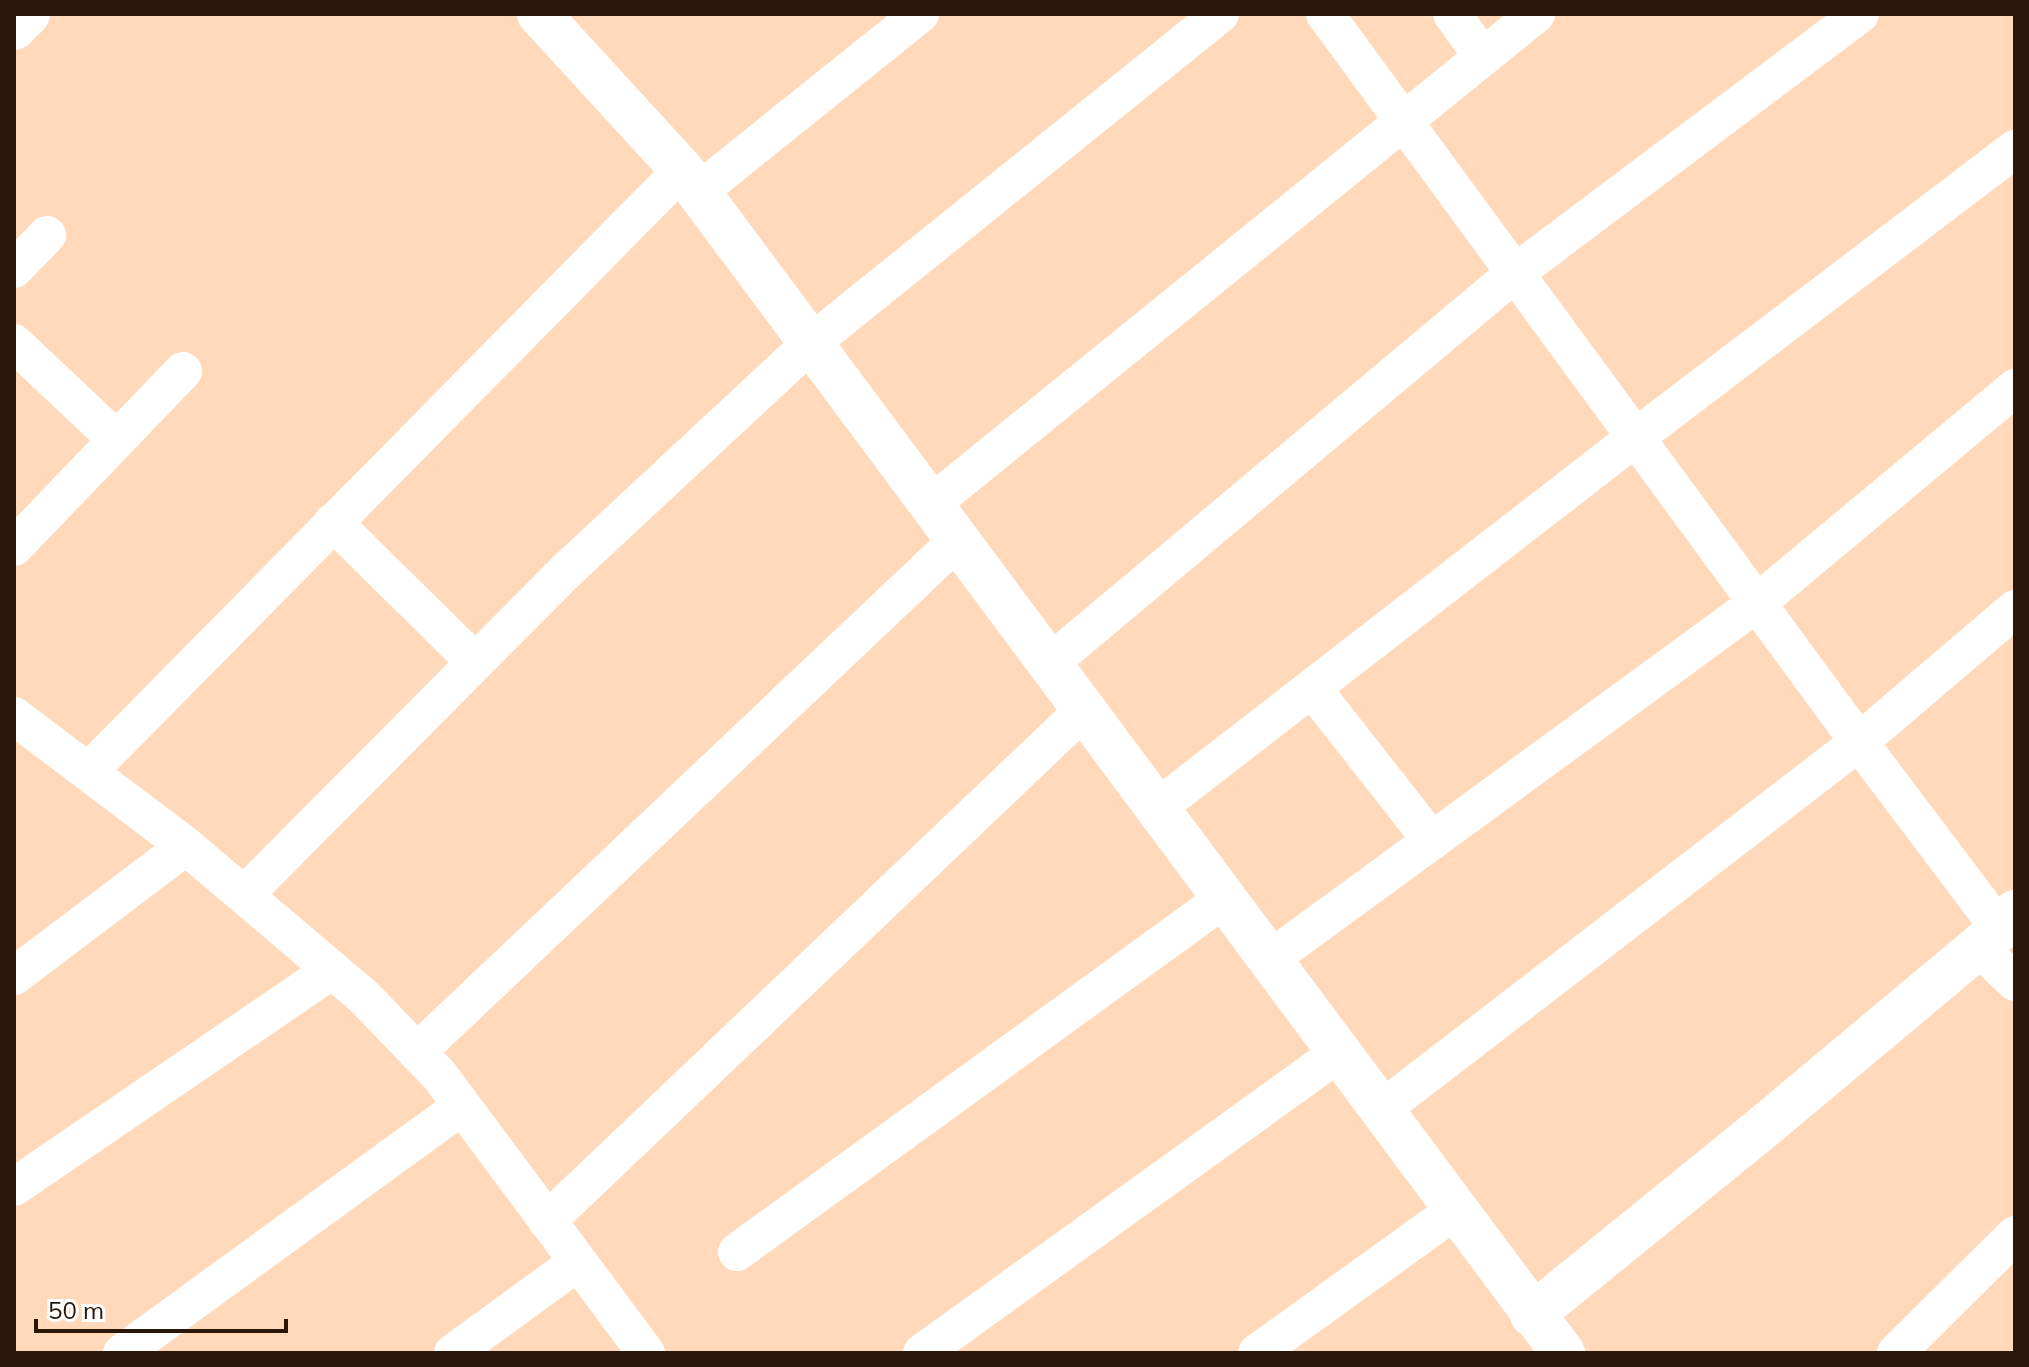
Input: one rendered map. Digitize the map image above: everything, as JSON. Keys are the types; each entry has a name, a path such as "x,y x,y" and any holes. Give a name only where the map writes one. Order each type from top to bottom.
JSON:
{"street":[{"path":"14,28 28,14"},
{"path":"539,14 690,181 1563,1353"},
{"path":"88,772 464,388 690,181 920,14"},
{"path":"244,895 566,571 811,343 1220,14"},
{"path":"1325,14 1998,929 2015,982"},
{"path":"1452,14 1483,57"},
{"path":"931,504 1536,14"},
{"path":"1050,663 1515,273 1860,14"},
{"path":"1157,808 1636,437 2015,149"},
{"path":"14,269 47,235"},
{"path":"14,343 117,440"},
{"path":"14,547 183,371"},
{"path":"1270,959 1757,603 2015,388"},
{"path":"333,522 475,662"},
{"path":"417,1052 958,540"},
{"path":"1382,1109 1859,742 2015,609"},
{"path":"1312,688 1432,841"},
{"path":"547,1221 1084,710"},
{"path":"14,716 186,846 364,997 440,1076 646,1353"},
{"path":"14,976 186,846"},
{"path":"737,1252 1225,898"},
{"path":"1532,1315 1761,1129 1998,929"},
{"path":"14,1187 332,970"},
{"path":"924,1351 1340,1052"},
{"path":"122,1353 462,1106"},
{"path":"1257,1353 1457,1209"},
{"path":"1916,1346 2015,1235"},
{"path":"453,1353 578,1262"}]}
